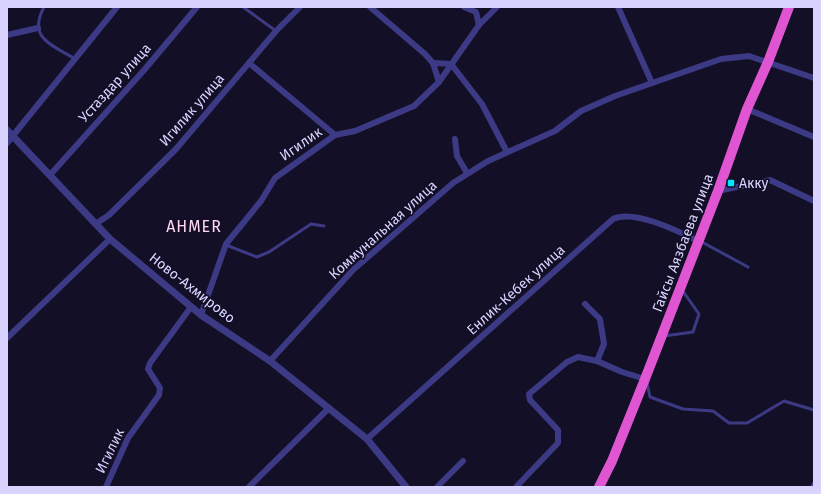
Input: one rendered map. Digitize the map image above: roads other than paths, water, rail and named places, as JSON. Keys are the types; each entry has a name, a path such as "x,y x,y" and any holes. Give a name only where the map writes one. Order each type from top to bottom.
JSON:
{"highway":[{"name":"Гайсы Аязбаева улица","path":"599,487 612,461 646,379 718,190 746,109 768,62 789,7"}],"street":[{"path":"7,143 117,7"},
{"name":"Устаздар улица","path":"50,175 145,69 197,7"},
{"name":"Игилик улица","path":"97,222 109,215 176,149 276,31 300,7"},
{"path":"370,7 433,63 439,82"},
{"path":"464,7 476,12 480,25"},
{"name":"Игилик","path":"201,316 226,244 261,201 275,178 335,135 355,130 414,106 439,82 480,25 497,7"},
{"path":"618,7 652,83"},
{"path":"7,35 38,28"},
{"name":"Коммунальная улица","path":"270,361 353,270 421,209 467,173 507,152 555,131 581,112 652,83 721,60 749,56 814,78"},
{"path":"249,63 335,135"},
{"path":"433,63 451,64 482,104 507,152"},
{"path":"746,109 814,137"},
{"name":"Ново-Ахмирово","path":"7,130 97,222 110,238 201,316 270,361 367,439 406,487"},
{"path":"455,139 457,156 467,173"},
{"path":"718,190 770,180 814,201"},
{"name":"Енлик-Кебек улица","path":"367,439 614,219 620,216 638,217 698,240"},
{"path":"7,338 110,238"},
{"path":"584,304 600,319 604,344 597,361"},
{"name":"Игилик","path":"106,487 128,438 159,395 160,388 148,369 150,363 191,307"},
{"path":"516,487 558,443 558,430 530,400 529,394 567,362 578,357 597,361 622,372 646,379"},
{"path":"249,487 329,408"},
{"path":"437,487 463,462"}],"lane":[{"path":"44,7 38,28 39,34 44,40 75,59"},
{"path":"243,7 276,31"},
{"path":"226,244 257,257 270,252 311,224 324,226"},
{"path":"698,240 748,267"},
{"path":"662,336 693,332 699,314 680,287"},
{"path":"646,379 650,397 683,409 713,411 729,423 747,423 784,401 814,410"}],"place":[{"name":"Акку","path":"731,183"}],"district":[{"name":"AHMER","path":"194,226"}]}
